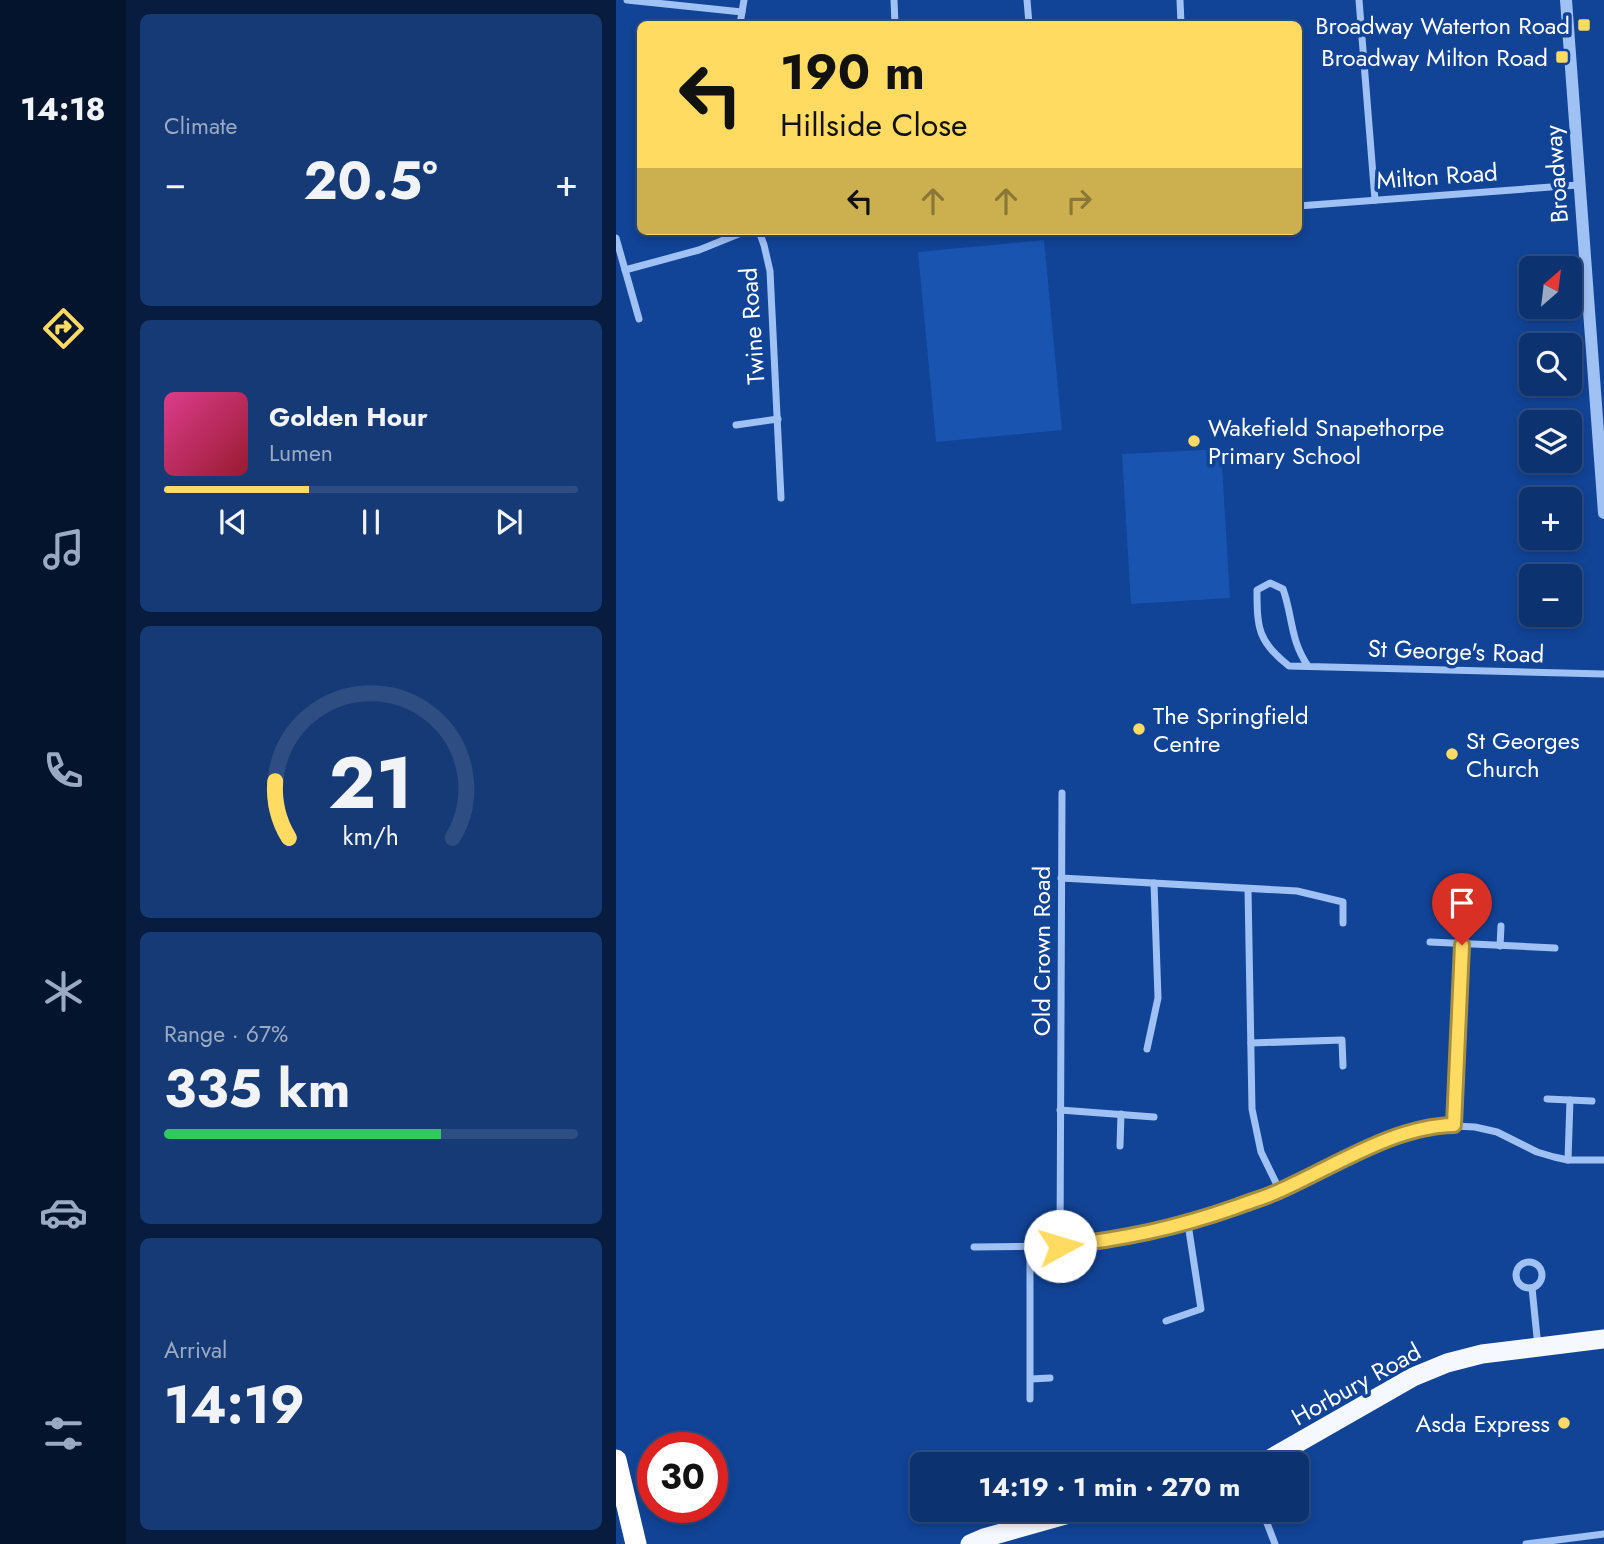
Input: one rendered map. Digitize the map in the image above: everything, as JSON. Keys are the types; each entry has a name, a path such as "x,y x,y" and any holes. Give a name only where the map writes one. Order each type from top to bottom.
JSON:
{"highway":[{"name":"Horbury Road","path":"1282,1452 1413,1377 1447,1363 1482,1354 1604,1339"},
{"path":"616,1460 636,1544"},
{"path":"970,1544 1041,1522"}],"street":[{"path":"626,0 742,12"},
{"path":"740,21 744,0"},
{"path":"894,0 895,21"},
{"path":"1027,0 1028,21"},
{"path":"1180,0 1181,21"},
{"path":"1359,0 1375,200"},
{"name":"Broadway","path":"1566,0 1604,513"},
{"name":"Milton Road","path":"1302,206 1578,185"},
{"path":"625,270 699,250 736,235"},
{"name":"Twine Road","path":"760,235 770,271 781,498"},
{"path":"616,238 639,319"},
{"name":"Twine Road","path":"736,425 778,419"},
{"name":"St George's Road","path":"1308,666 1298,652 1283,589 1270,583 1257,590 1257,614 1261,634 1271,652 1289,666 1604,674"},
{"name":"Old Crown Road","path":"1060,1246 1062,793"},
{"path":"1060,878 1297,891 1343,902 1343,923"},
{"path":"1147,1049 1158,998 1154,883"},
{"path":"1248,889 1252,1109 1261,1152 1280,1191"},
{"path":"1500,946 1501,926"},
{"path":"1430,942 1555,948"},
{"path":"1454,1125 1462,945"},
{"path":"1251,1043 1342,1040 1343,1066"},
{"path":"1547,1099 1592,1101"},
{"path":"1568,1160 1570,1100"},
{"path":"1060,1110 1154,1117"},
{"path":"1121,1114 1121,1146"},
{"path":"974,1247 1060,1246 1139,1236 1188,1223 1280,1191 1355,1154 1434,1125 1475,1126 1497,1132 1537,1152 1568,1160 1604,1160"},
{"path":"1166,1321 1201,1309 1188,1223"},
{"path":"1030,1247 1030,1399"},
{"path":"1532,1288 1538,1347"},
{"path":"1031,1379 1050,1378"},
{"path":"1267,1522 1275,1544"},
{"path":"1526,1544 1604,1534"}],"shaded area":[{"path":"1044,240 1062,430 936,442 918,252"},
{"path":"1221,449 1230,598 1131,604 1122,454"}],"place":[{"name":"Broadway Waterton Road","path":"1584,25"},
{"name":"Broadway Milton Road","path":"1562,57"},
{"name":"Wakefield Snapethorpe Primary School","path":"1194,441"},
{"name":"The Springfield Centre","path":"1139,729"},
{"name":"St Georges Church","path":"1452,754"},
{"name":"Asda Express","path":"1564,1423"}],"route":[{"path":"1060,1246 1139,1236 1188,1223 1280,1191 1355,1154 1414,1131 1434,1125 1454,1125 1462,945"}]}
